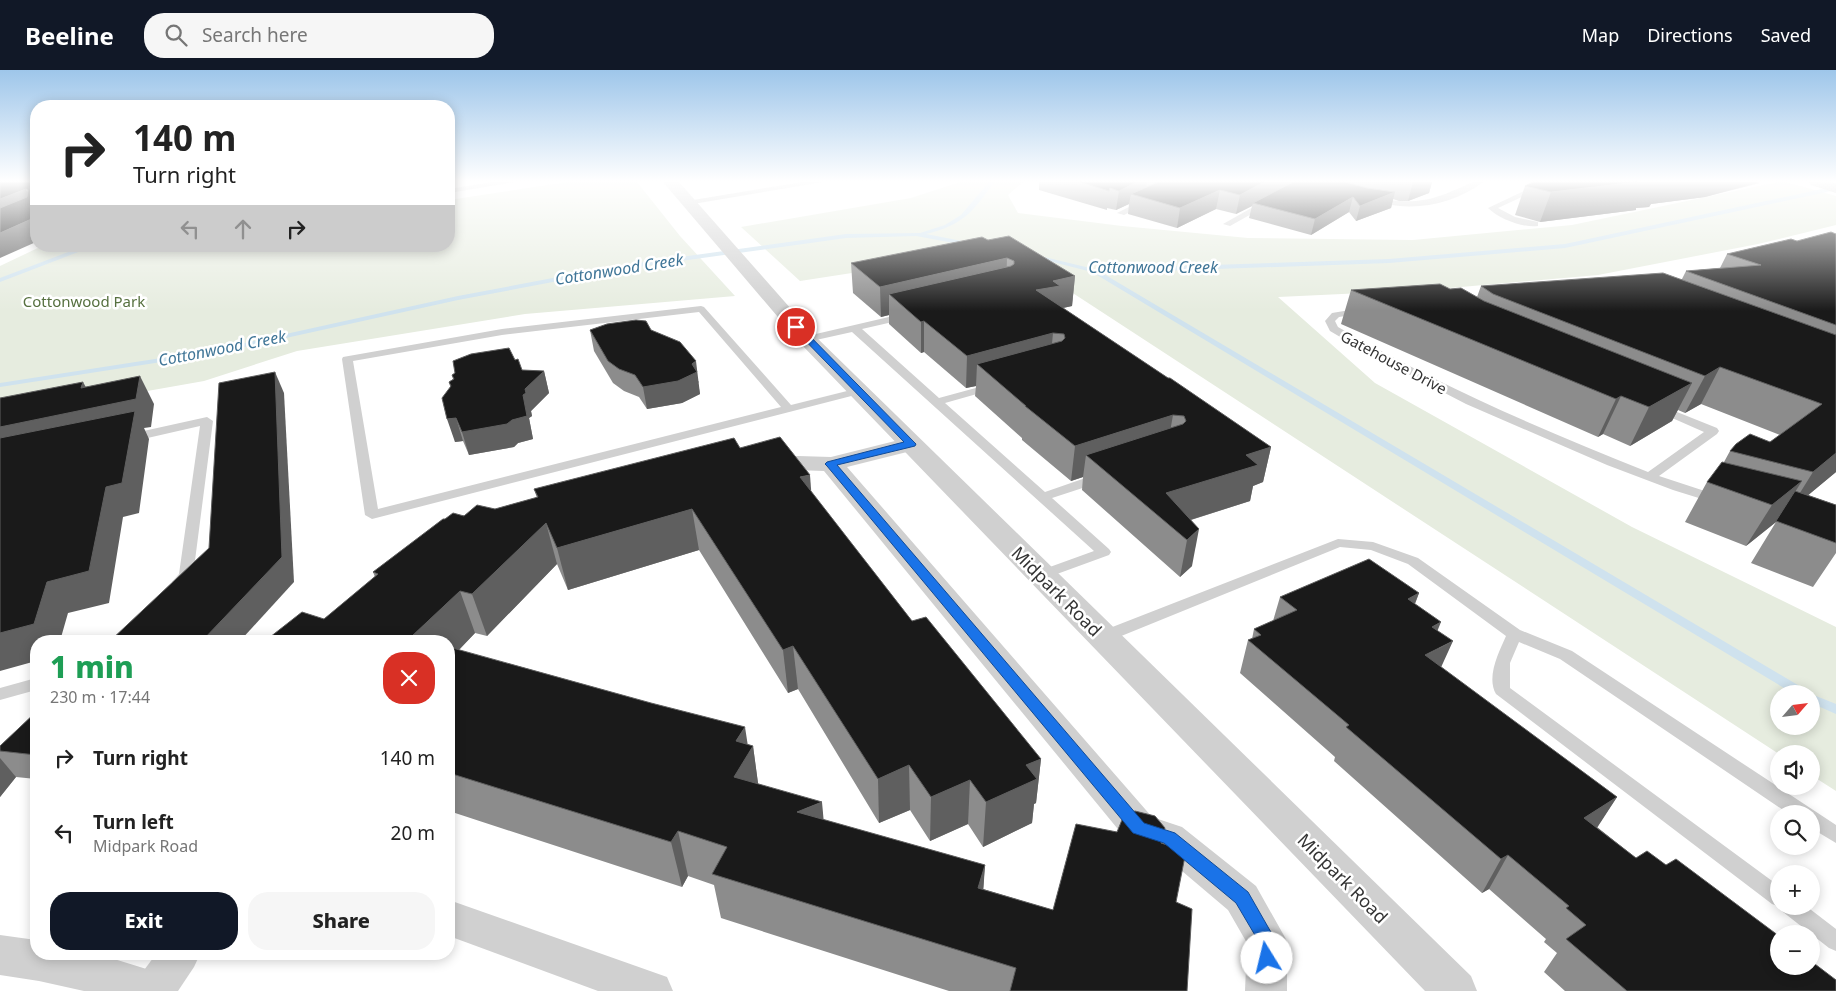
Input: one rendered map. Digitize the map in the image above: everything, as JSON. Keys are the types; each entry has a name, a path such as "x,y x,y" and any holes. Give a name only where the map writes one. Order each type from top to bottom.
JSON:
{"street":[{"name":"Midpark Road","path":"705,225 807,339 1455,991"},
{"path":"739,469 768,461 831,464 911,444"},
{"path":"831,464 1138,828 1169,838 1242,898 1267,941 1266,991"},
{"path":"455,920 652,991"},
{"path":"54,960 153,991 176,960"}],"lane":[{"path":"788,408 701,309 502,332 347,359 372,515 859,391"},
{"name":"Gatehouse Drive","path":"1369,310 1336,315 1330,321 1331,325 1334,330 1380,357 1548,437 1650,477 1728,503"},
{"path":"807,339 921,312"},
{"path":"854,328 1104,552 1041,575"},
{"path":"936,402 1010,382"},
{"path":"1649,404 1714,431 1650,477"},
{"path":"113,441 207,421 186,576 173,589"},
{"path":"1042,497 1107,475"},
{"path":"1103,637 1338,543 1374,546 1413,561 1514,634 1566,655 1791,805"},
{"path":"1514,634 1502,663 1502,690 1770,891"},
{"path":"0,694 30,686"},
{"path":"1820,824 1836,835"},
{"path":"1802,915 1836,941"}],"green space":[{"name":"Cottonwood Park","path":"455,225 671,225 735,296 525,314 297,351 204,381 0,417 0,266 30,252 455,252"},
{"path":"753,225 1114,225 1248,238 1413,240 1572,225 1836,225 1758,244 1598,275 1427,290 1278,297 1375,383 1632,527 1836,627 1836,791 1820,781 1820,745 1770,745 1770,748 1062,286 949,258 800,281 741,227"}],"building":[{"path":"0,225 18,225 0,233"},
{"path":"1831,232 1836,234 1836,325 1686,271 1761,265 1727,254 1791,239 1797,241"},
{"path":"1009,236 1075,276 1053,281 1060,286 1036,290 1271,447 1246,455 1258,465 1166,493 1199,529 1187,540 1086,455 1183,424 1186,421 1184,416 1173,415 1075,446 977,364 1062,341 1065,338 1064,334 1053,333 967,356 924,321 921,322 889,294 1011,266 1014,264 1014,261 1007,258 880,287 851,263 982,237 988,240"},
{"path":"1663,273 1836,335 1836,453 1813,472 1730,451 1750,434 1770,442 1822,404 1720,367 1705,376 1493,294 1481,286"},
{"path":"1440,284 1450,289 1461,288 1484,301 1692,383 1649,407 1621,396 1616,399 1351,290"},
{"path":"636,320 646,321 651,330 680,342 696,361 692,364 697,372 678,381 643,387 635,375 619,369 608,361 590,330 607,324"},
{"path":"509,348 515,360 518,359 522,370 544,371 525,389 526,393 523,395 527,416 512,420 507,424 462,432 456,418 447,419 442,398 451,386 449,382 454,379 452,375 455,373 453,361 471,354"},
{"path":"275,372 282,557 208,635 116,635 209,548 219,383"},
{"path":"140,376 136,399 0,427 0,398 83,382 81,388"},
{"path":"135,411 122,483 106,487 89,571 47,582 34,624 0,633 0,438"},
{"path":"780,437 810,475 800,477 912,621 926,617 1041,759 1026,765 1037,779 986,802 970,780 931,797 909,765 878,779 793,646 783,650 692,509 557,548 546,523 472,594 460,591 413,635 273,635 302,612 324,619 378,574 373,572 453,513 464,516 477,505 495,509 538,497 534,489 734,438 740,448"},
{"path":"1722,462 1802,481 1772,505 1707,482"},
{"path":"1795,491 1836,505 1836,543 1776,521"},
{"path":"1369,559 1419,593 1408,599 1441,622 1432,627 1453,641 1425,655 1617,797 1584,818 1636,858 1647,851 1666,865 1676,859 1770,929 1770,975 1820,975 1820,968 1836,980 1836,991 1627,991 1566,939 1586,925 1566,908 1569,906 1508,855 1501,859 1346,727 1349,725 1248,640 1261,635 1254,629 1297,610 1280,597"},
{"path":"455,649 745,727 736,741 753,746 734,777 822,802 797,812 985,865 978,888 1053,910 1076,824 1117,832 1124,815 1135,811 1155,816 1165,828 1161,843 1186,851 1176,902 1192,909 1187,991 1010,991 1016,968 712,874 727,847 678,831 671,842 455,775"},
{"path":"30,718 30,754 0,751 0,746"}],"waterway":[{"path":"923,233 949,225"},
{"name":"Cottonwood Creek","path":"1094,271 1389,261 1565,246 1663,225"},
{"name":"Cottonwood Creek","path":"0,385 213,352 458,298 616,268 846,236 916,234 970,244"},
{"path":"0,280 75,252"},
{"name":"Cottonwood Creek","path":"1036,257 1094,271"},
{"path":"1094,271 1789,685"},
{"path":"1820,702 1836,709"}],"route":[{"path":"796,327 911,444 831,464 1138,828 1169,838 1242,898 1267,941 1267,958"}]}
